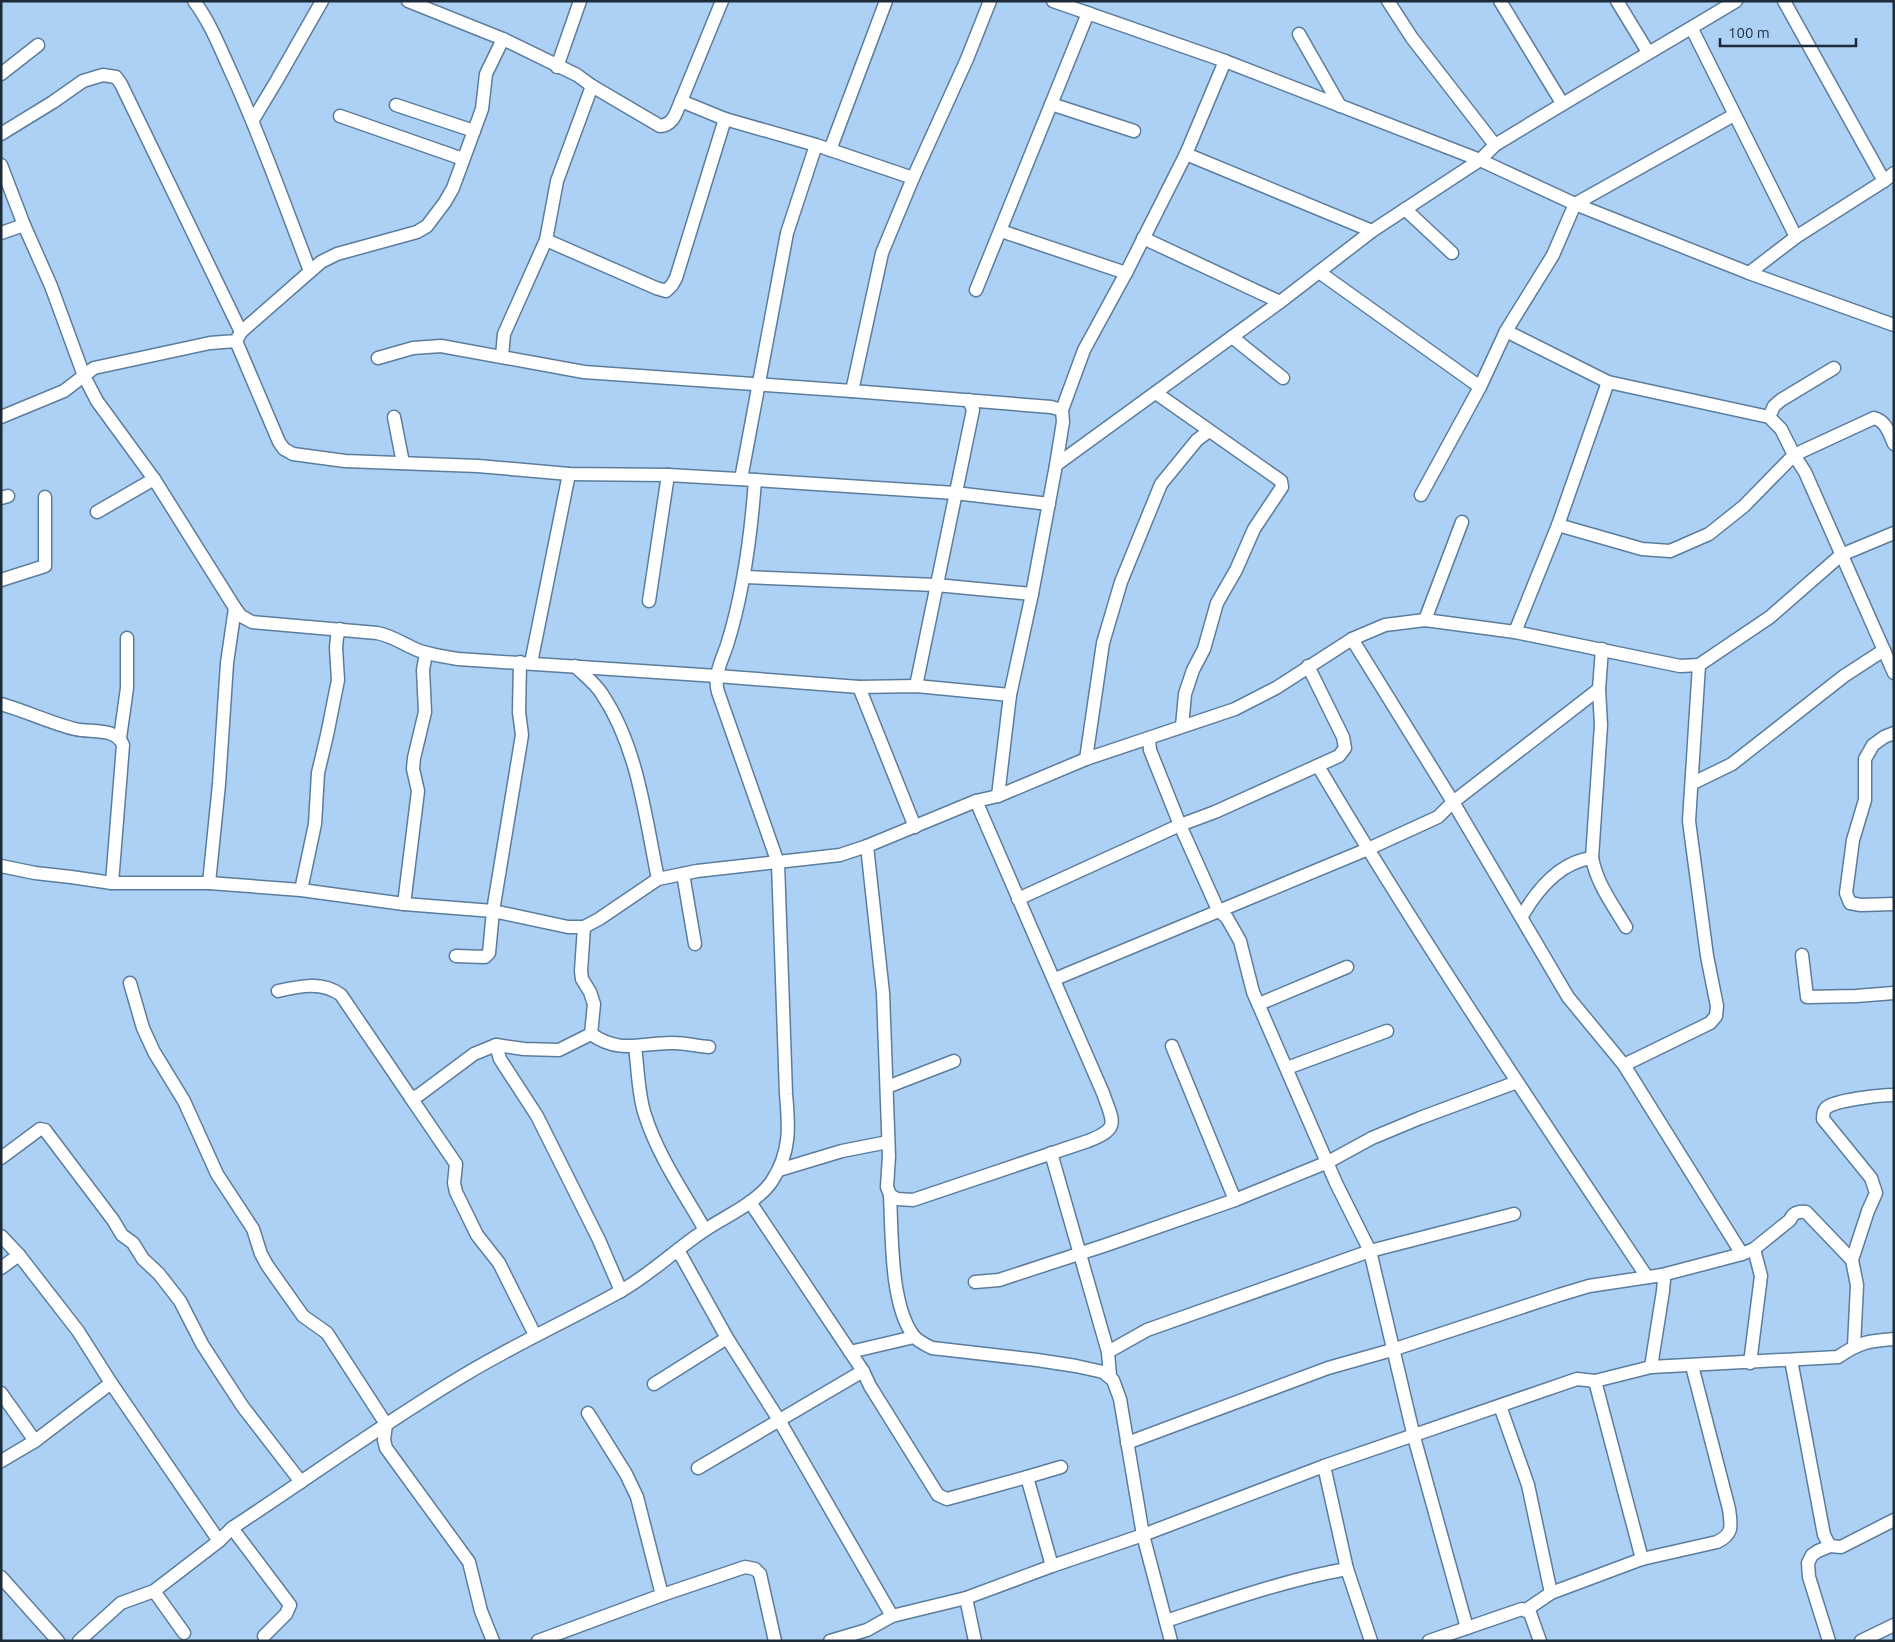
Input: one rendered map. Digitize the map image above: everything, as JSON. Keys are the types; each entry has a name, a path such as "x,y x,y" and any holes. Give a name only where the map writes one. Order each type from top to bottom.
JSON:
{"street":[{"path":"194,1 215,37 252,120 310,271"},
{"path":"252,120 322,1"},
{"path":"408,1 503,39 557,67 577,75 592,86 660,126 667,126 672,121 722,1"},
{"path":"557,67 580,1"},
{"path":"830,150 886,1"},
{"path":"852,391 882,253 967,59 990,1"},
{"path":"1053,1 1225,61 1480,160 1575,204 1749,273 1894,325"},
{"path":"1388,1 1412,38 1494,144"},
{"path":"1500,1 1562,103"},
{"path":"1617,1 1648,52"},
{"path":"1749,273 1796,237 1889,177 1784,1"},
{"path":"1056,465 1280,302 1372,231 1480,160 1494,144 1648,52 1692,29 1734,2"},
{"path":"976,290 1088,13"},
{"path":"1692,29 1796,237"},
{"path":"1298,34 1340,106"},
{"path":"1,417 64,391 94,368 239,336 321,262 338,254 418,232 427,226 453,188 482,109 486,74 503,39"},
{"path":"1,74 38,45"},
{"path":"998,796 1010,695 1049,504 1063,422 1062,410 1084,350 1126,273 1186,154 1225,61"},
{"path":"1,134 83,81 103,75 116,77 121,84 239,336 279,442 284,449 293,454 311,458 345,461 478,466 569,474 668,475 741,479 955,494 1049,504"},
{"path":"502,356 504,334 546,240 558,181 592,86"},
{"path":"681,101 725,118 816,145 914,178"},
{"path":"1051,104 1134,132"},
{"path":"396,105 474,131"},
{"path":"1420,495 1480,387 1506,332 1552,254 1575,204 1734,115"},
{"path":"340,116 463,159"},
{"path":"546,240 666,291 676,278 725,118"},
{"path":"741,479 787,233 816,145"},
{"path":"1186,154 1372,231"},
{"path":"1,165 24,225 51,286 84,376 97,401 154,480 235,608 241,616 252,622 340,628 386,635 423,652 458,659 858,687 916,686 1010,695"},
{"path":"1405,209 1452,253"},
{"path":"1,233 24,225"},
{"path":"1001,231 1126,273"},
{"path":"1143,238 1280,302"},
{"path":"1319,272 1480,387"},
{"path":"1506,332 1608,382 1769,417 1781,429 1805,472 1894,673"},
{"path":"1232,337 1283,378"},
{"path":"378,358 413,348 441,346 584,372 969,400 1051,407 1062,410"},
{"path":"1769,417 1774,406 1781,400 1834,368"},
{"path":"1515,632 1558,525 1608,382"},
{"path":"1156,393 1208,431 1278,477 1282,487 1254,528 1236,570 1217,603 1204,649 1193,670 1185,694 1182,726"},
{"path":"916,686 973,410 969,400"},
{"path":"394,417 402,463"},
{"path":"1558,525 1642,549 1670,551 1709,534 1744,506 1794,455 1874,418 1885,425 1894,444"},
{"path":"1086,759 1103,643 1121,582 1161,484 1197,440 1208,431"},
{"path":"456,956 485,957 489,955 493,911 522,735 519,712 525,663 569,474"},
{"path":"649,601 668,475"},
{"path":"97,512 154,480"},
{"path":"79,1641 121,1603 154,1591 219,1541 232,1528 386,1424 466,1373 621,1291 705,1230 750,1202 772,1183 784,1160 789,1132 778,864 716,685 744,577 752,522 755,480"},
{"path":"1,580 45,566 45,497"},
{"path":"1425,620 1462,522"},
{"path":"1,866 35,873 112,883 210,883 301,890 404,904 493,911 568,926 584,927 599,920 658,879 683,874 840,855 976,802 998,796 1086,759 1235,709 1276,688 1352,639 1385,625 1425,620 1515,632 1680,666 1699,665 1770,617 1841,555 1894,533"},
{"path":"744,577 936,586 1032,594"},
{"path":"210,883 227,663 235,608"},
{"path":"301,890 315,824 318,773 338,680 336,648 340,628"},
{"path":"112,883 123,745 120,738 127,688 127,638"},
{"path":"1352,639 1522,916 1530,934 1568,997 1624,1065 1742,1254"},
{"path":"1602,649 1599,689 1601,725 1592,858 1595,871 1603,889 1626,927"},
{"path":"1693,783 1732,764 1844,676 1884,650"},
{"path":"404,904 418,791 414,758 425,712 423,652"},
{"path":"1624,1065 1710,1023 1716,1016 1717,1006 1707,956 1689,821 1693,783 1699,665"},
{"path":"576,666 600,692 616,716 628,742 658,879"},
{"path":"1018,898 1339,756 1345,748 1343,737 1308,666"},
{"path":"858,687 915,827"},
{"path":"1055,979 1368,849 1438,817 1453,802 1599,689"},
{"path":"1,704 74,729 108,733 120,738"},
{"path":"1894,734 1884,737 1873,745 1865,759 1865,800 1853,840 1846,893 1850,903 1861,905 1894,904"},
{"path":"1149,738 1150,750 1180,825 1218,910 1226,918 1240,941 1253,992 1288,1068 1336,1183 1370,1251 1414,1437 1467,1628"},
{"path":"1318,766 1368,849 1517,1082 1647,1278"},
{"path":"890,1196 896,1199 913,1200 1105,1134 1111,1129 1112,1120 1103,1093 1055,979 976,802"},
{"path":"867,846 883,993 889,1156 887,1187 890,1196 895,1283 905,1321 914,1336 932,1348 1066,1364 1104,1372 1114,1380 1120,1399 1143,1535 1171,1641"},
{"path":"1522,916 1531,901 1551,878 1569,865 1580,860 1592,858"},
{"path":"683,874 695,944"},
{"path":"584,927 581,971 582,979 590,992 594,1004 591,1034"},
{"path":"1802,955 1807,997 1894,993"},
{"path":"1259,1004 1347,967"},
{"path":"130,983 143,1028 154,1052 184,1101 217,1174 253,1229 261,1254 267,1265 303,1316 327,1332 386,1424 384,1440 386,1448 469,1562 481,1611 493,1641"},
{"path":"278,991 302,985 319,986 334,990 341,995 456,1164 454,1184 456,1192 477,1235 499,1263 535,1335"},
{"path":"1288,1068 1387,1031"},
{"path":"411,1098 419,1095 474,1054 496,1045 524,1050 559,1050 591,1034"},
{"path":"591,1034 607,1044 635,1047 656,1043 675,1043 709,1047"},
{"path":"496,1045 500,1060 536,1116 599,1240 621,1291"},
{"path":"1172,1046 1235,1200"},
{"path":"635,1047 644,1113 659,1150 705,1230"},
{"path":"887,1086 954,1061"},
{"path":"975,1282 998,1280 1235,1200 1328,1162 1372,1138 1517,1082"},
{"path":"1852,1260 1868,1211 1876,1194 1875,1187 1871,1178 1823,1119 1823,1112 1827,1107 1846,1101 1894,1095"},
{"path":"1,1158 40,1129 46,1130 114,1220 122,1235 133,1243 143,1259 159,1274 180,1301 202,1344 243,1407 301,1482"},
{"path":"778,1170 842,1151 888,1142"},
{"path":"1051,1153 1108,1352 1110,1376"},
{"path":"750,1202 863,1371 870,1386 938,1495 947,1499 1061,1467"},
{"path":"1127,1443 1328,1368 1392,1350 1590,1286 1662,1275 1742,1254 1754,1249 1799,1211 1806,1212 1852,1260 1858,1285 1854,1346"},
{"path":"1108,1352 1147,1330 1370,1251 1514,1214"},
{"path":"1,1236 19,1255 78,1330 111,1383 219,1541"},
{"path":"1750,1363 1761,1276 1754,1249"},
{"path":"678,1250 727,1338 779,1420 892,1616"},
{"path":"1,1268 19,1255"},
{"path":"1651,1368 1663,1291 1664,1280 1662,1275"},
{"path":"850,1352 914,1336"},
{"path":"654,1384 727,1338"},
{"path":"830,1641 868,1635 892,1616 966,1598 1143,1535 1324,1466 1414,1437 1577,1379 1595,1381 1651,1368 1838,1357 1854,1346 1869,1341 1894,1339"},
{"path":"1791,1360 1824,1534 1830,1546"},
{"path":"1429,1641 1517,1610 1526,1610 1551,1593 1642,1559 1717,1542 1725,1538 1730,1532 1729,1509 1692,1366"},
{"path":"698,1468 863,1371"},
{"path":"1595,1381 1642,1559"},
{"path":"1,1461 35,1441 111,1383"},
{"path":"1,1393 35,1441"},
{"path":"1500,1406 1528,1485 1551,1593"},
{"path":"588,1413 626,1474 637,1497 662,1594"},
{"path":"1324,1466 1347,1569 1371,1641"},
{"path":"1027,1477 1052,1566"},
{"path":"1830,1641 1809,1577 1808,1563 1812,1556 1830,1546 1841,1547 1894,1520"},
{"path":"232,1528 290,1605 286,1614 264,1636"},
{"path":"538,1641 662,1594 744,1567 756,1568 760,1574 775,1641"},
{"path":"1166,1621 1288,1582 1347,1569"},
{"path":"1,1577 58,1641"},
{"path":"154,1591 184,1633"},
{"path":"966,1598 975,1641"},
{"path":"1526,1610 1533,1621 1540,1641"},
{"path":"1861,1641 1894,1625"}]}
